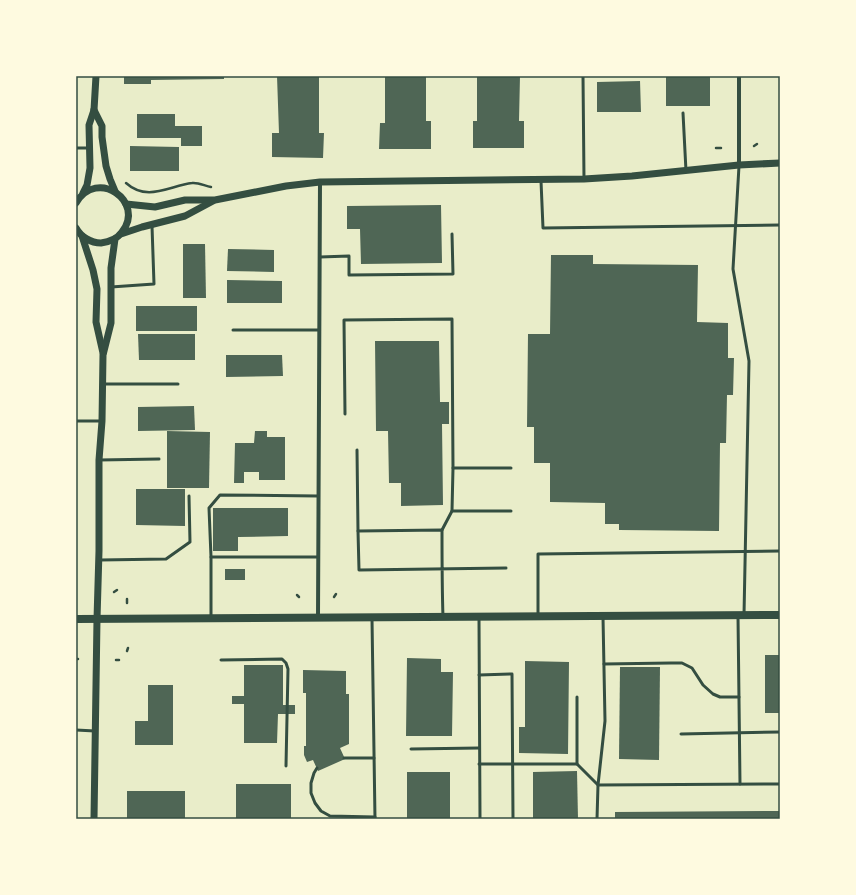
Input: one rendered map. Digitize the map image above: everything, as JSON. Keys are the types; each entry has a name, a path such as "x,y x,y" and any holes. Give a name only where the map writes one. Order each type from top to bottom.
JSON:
{"main road":[{"path":"76,619 780,615"}],"street":[{"path":"76,202 83,194 87,185 90,168 89,125 94,110 96,76"},
{"path":"739,76 739,165"},
{"path":"78,232 89,241 98,243 107,242 115,239 121,234 126,227 128,219 126,204 115,191 110,179 106,166 102,126 94,110"},
{"path":"126,204 155,207 184,200 215,200 286,186 320,182 584,179 686,171 739,165 780,163"},
{"path":"318,617 320,182"},
{"path":"83,194 98,188 107,188 115,191"},
{"path":"121,234 152,224 185,216 215,200"},
{"path":"78,232 93,270 96,289 96,322 103,356 102,422 99,460 94,819"},
{"path":"103,356 111,323 111,268 115,239"}],"lane":[{"path":"583,76 584,179"},
{"path":"683,113 686,171"},
{"path":"76,148 90,148"},
{"path":"739,165 733,269 749,361 746,552 741,615 739,697 740,784"},
{"path":"541,180 543,228 780,225"},
{"path":"111,287 154,284 152,224"},
{"path":"320,257 349,256 349,275 453,274 452,234"},
{"path":"345,414 344,320 452,319 452,511 442,530 443,617"},
{"path":"233,330 319,330"},
{"path":"103,384 178,384"},
{"path":"76,421 102,422"},
{"path":"357,450 358,570 506,568"},
{"path":"99,460 159,458"},
{"path":"453,468 511,468"},
{"path":"211,618 209,508 220,495 318,496"},
{"path":"98,560 166,559 190,542 189,496"},
{"path":"452,511 511,511"},
{"path":"358,531 442,530"},
{"path":"538,616 538,554 780,551"},
{"path":"211,557 318,557"},
{"path":"479,616 480,819"},
{"path":"597,819 598,785 606,721 603,616"},
{"path":"317,768 310,783 314,803 321,811 330,816 375,818 372,617"},
{"path":"221,660 282,659 286,663 288,669 286,766"},
{"path":"604,664 682,663 692,668 703,684 713,694 720,697 739,697"},
{"path":"479,675 512,674 513,819"},
{"path":"577,698 577,764"},
{"path":"76,730 95,731"},
{"path":"681,734 780,732"},
{"path":"411,749 479,748"},
{"path":"344,758 374,758"},
{"path":"479,764 577,764 598,785 780,784"}],"path":[{"path":"716,148 721,148"},
{"path":"125,183 130,187 143,192 156,192 169,190 194,182"}],"building":[{"path":"124,76 224,76 224,79 151,80 151,84 124,84"},
{"path":"277,76 319,76 319,133 324,133 323,158 272,157 272,133 279,133"},
{"path":"385,76 426,76 426,121 431,121 431,149 379,149 380,123 385,123"},
{"path":"477,76 520,76 519,121 524,121 524,148 473,148 473,121 477,121"},
{"path":"666,76 710,76 710,106 666,106"},
{"path":"640,81 641,112 597,112 597,82"},
{"path":"137,114 175,114 175,126 202,126 202,146 181,146 181,138 137,138"},
{"path":"130,146 179,147 179,171 130,171"},
{"path":"441,205 442,263 361,264 360,229 347,229 347,206"},
{"path":"183,244 205,244 206,298 183,298"},
{"path":"228,249 274,250 274,272 227,271"},
{"path":"551,255 593,255 593,264 698,265 697,322 728,323 728,358 734,358 733,395 727,395 726,443 720,443 719,531 619,530 619,524 605,524 605,503 550,502 550,463 534,463 534,427 527,427 528,334 550,334"},
{"path":"227,280 282,281 282,303 227,303"},
{"path":"136,306 197,306 197,331 136,331"},
{"path":"138,334 195,334 195,360 139,360"},
{"path":"375,341 439,341 440,402 449,402 449,424 442,424 443,505 401,506 401,483 389,483 388,431 376,431"},
{"path":"226,355 282,355 283,376 226,377"},
{"path":"194,406 195,430 138,431 138,407"},
{"path":"167,431 210,432 209,488 167,488"},
{"path":"255,431 267,431 267,437 285,437 285,480 259,480 259,472 244,472 244,483 234,483 235,443 254,443"},
{"path":"136,489 185,489 185,526 136,525"},
{"path":"213,508 288,508 288,536 238,537 238,551 213,551"},
{"path":"225,569 245,569 245,580 225,580"},
{"path":"765,655 780,655 780,713 765,713"},
{"path":"407,658 441,659 441,672 453,672 452,736 406,736"},
{"path":"525,661 569,662 568,754 519,753 519,727 525,727"},
{"path":"244,665 283,665 283,705 295,705 295,714 278,714 277,743 244,743 244,704 232,704 232,696 244,696"},
{"path":"620,667 660,667 659,760 619,759"},
{"path":"303,670 346,671 346,694 349,694 349,744 340,748 345,759 318,771 313,760 307,762 304,755 304,746 306,746 306,693 303,693"},
{"path":"148,685 173,685 173,745 135,745 135,721 148,721"},
{"path":"577,771 578,819 533,819 533,772"},
{"path":"407,772 450,772 450,819 407,819"},
{"path":"236,784 291,784 291,819 236,819"},
{"path":"127,791 185,791 185,819 127,819"},
{"path":"780,811 780,819 615,819 615,812"}]}
